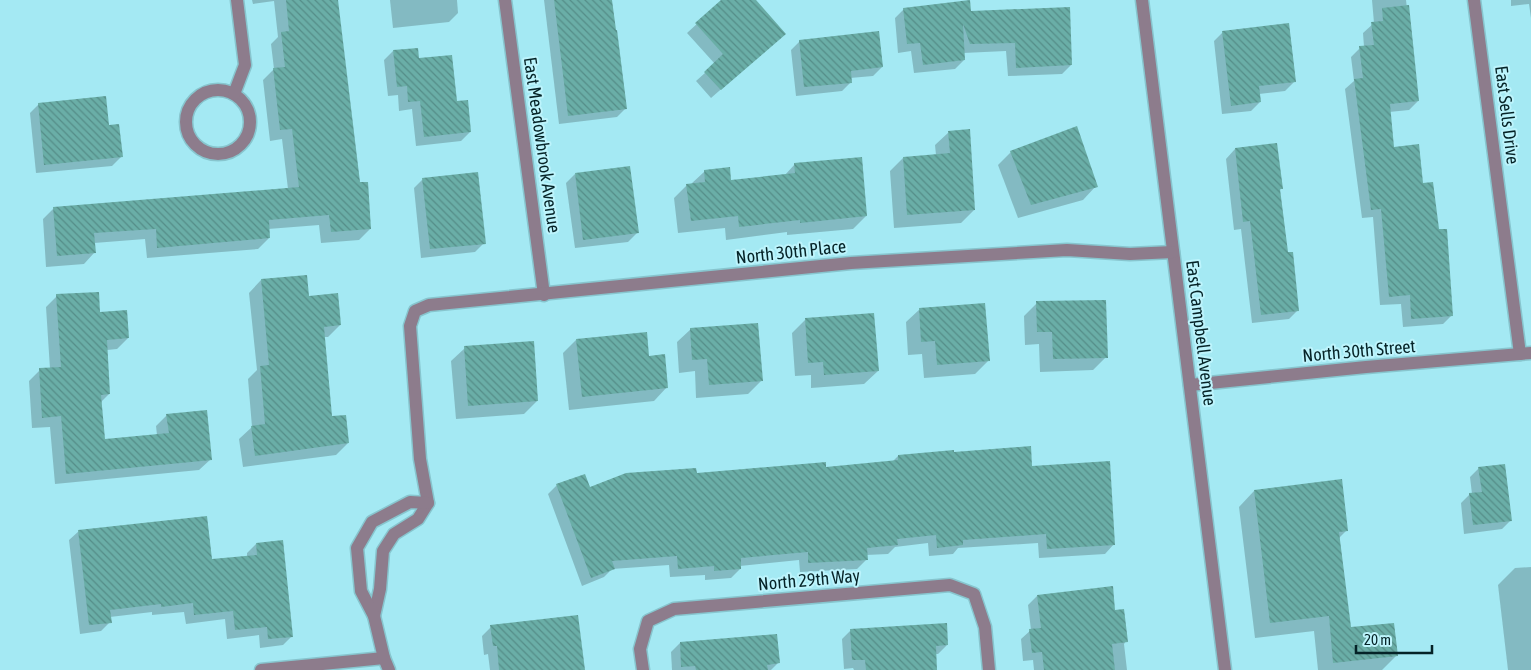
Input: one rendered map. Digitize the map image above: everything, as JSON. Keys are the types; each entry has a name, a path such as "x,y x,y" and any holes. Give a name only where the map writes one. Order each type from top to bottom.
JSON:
{"street":[{"path":"234,94 245,65 237,0"},
{"name":"East Meadowbrook Avenue","path":"505,0 544,295"},
{"name":"East Campbell Avenue","path":"1142,0 1225,670"},
{"name":"East Sells Drive","path":"1474,0 1526,354"},
{"path":"214,90 234,94 248,110 249,131 237,149 227,154 216,155 206,153 190,139 186,129 186,118 189,108 195,99 204,93 214,90"},
{"name":"North 30th Place","path":"428,503 420,459 410,326 415,310 429,305 852,263 1067,250 1130,254 1173,252"},
{"name":"North 30th Street","path":"1190,384 1526,354"},
{"path":"261,670 387,664 374,616 361,591 357,548 372,522 410,502 428,503 418,519 394,534 383,551 380,589 374,616"},
{"name":"North 29th Way","path":"643,670 640,650 648,621 674,609 950,585 974,594 985,627 990,670"}],"building":[{"path":"286,0 338,0 360,182 368,182 371,229 331,232 329,215 269,220 270,238 157,248 156,229 94,233 96,253 57,256 53,207 299,187 292,129 280,130 273,68 285,67 281,32 289,31"},
{"path":"554,0 612,0 627,109 568,116"},
{"path":"721,0 756,0 786,34 721,90 704,72 723,54 695,23"},
{"path":"970,0 971,11 1070,7 1072,65 1016,68 1015,43 970,44 963,24 965,60 923,65 920,43 907,44 903,8"},
{"path":"1409,5 1419,101 1390,104 1394,147 1419,144 1423,183 1433,182 1439,229 1447,229 1453,316 1411,319 1410,295 1389,297 1381,209 1371,210 1354,79 1363,78 1359,46 1374,45 1371,22 1383,21 1382,8"},
{"path":"1289,23 1296,82 1259,86 1261,102 1231,106 1222,31"},
{"path":"879,31 883,67 851,71 852,83 804,87 799,40"},
{"path":"418,48 419,58 452,55 457,101 468,100 471,132 424,137 420,101 408,102 407,86 397,87 393,50"},
{"path":"106,96 109,125 119,124 123,157 44,165 38,103"},
{"path":"1077,126 1098,187 1031,205 1010,151"},
{"path":"970,129 975,210 907,215 903,157 950,153 948,131"},
{"path":"1277,143 1283,189 1280,189 1288,252 1293,252 1299,311 1261,315 1250,221 1243,222 1235,148"},
{"path":"862,157 867,216 800,223 800,220 739,227 738,216 691,221 686,184 705,182 704,170 730,167 731,180 795,173 794,163"},
{"path":"630,166 639,233 583,240 575,173"},
{"path":"478,172 486,244 430,249 422,178"},
{"path":"307,275 309,296 338,293 341,325 324,327 332,416 346,415 349,443 255,456 251,426 265,424 260,366 269,365 261,279"},
{"path":"99,292 100,312 127,310 129,338 107,340 110,394 101,395 105,439 169,433 166,414 207,410 212,460 66,474 61,416 42,418 39,368 61,367 56,294"},
{"path":"1106,300 1108,358 1053,359 1052,332 1037,332 1036,301"},
{"path":"985,303 990,361 937,365 935,341 921,342 919,308"},
{"path":"874,313 879,371 824,375 823,362 808,363 805,318"},
{"path":"758,323 763,381 709,385 707,359 692,360 690,328"},
{"path":"647,332 649,356 665,354 668,388 582,397 576,339"},
{"path":"534,341 538,401 468,406 464,346"},
{"path":"1031,446 1032,466 1110,461 1115,545 1047,549 1046,534 963,540 963,545 937,548 936,535 897,539 898,545 867,548 868,560 808,563 808,552 741,558 741,569 714,571 714,566 678,569 677,556 612,561 615,569 591,578 556,484 585,474 590,487 626,473 696,468 697,473 826,462 826,467 898,460 898,455"},
{"path":"1505,464 1512,521 1473,525 1469,493 1482,492 1478,467"},
{"path":"1342,479 1348,531 1339,532 1351,627 1394,623 1398,656 1333,663 1329,616 1270,623 1254,490"},
{"path":"207,516 212,559 257,555 256,543 283,540 293,637 268,639 267,627 235,630 233,611 194,615 193,603 161,607 161,604 110,610 112,623 89,625 78,530"},
{"path":"1113,586 1115,610 1124,609 1128,642 1112,644 1115,670 1044,670 1042,652 1032,653 1029,629 1041,628 1037,595"},
{"path":"578,615 585,670 499,670 497,646 493,646 490,625"},
{"path":"947,623 948,645 936,646 937,670 866,670 865,660 852,660 850,629"},
{"path":"777,634 780,663 767,665 768,670 696,670 695,666 681,667 680,642"}]}
